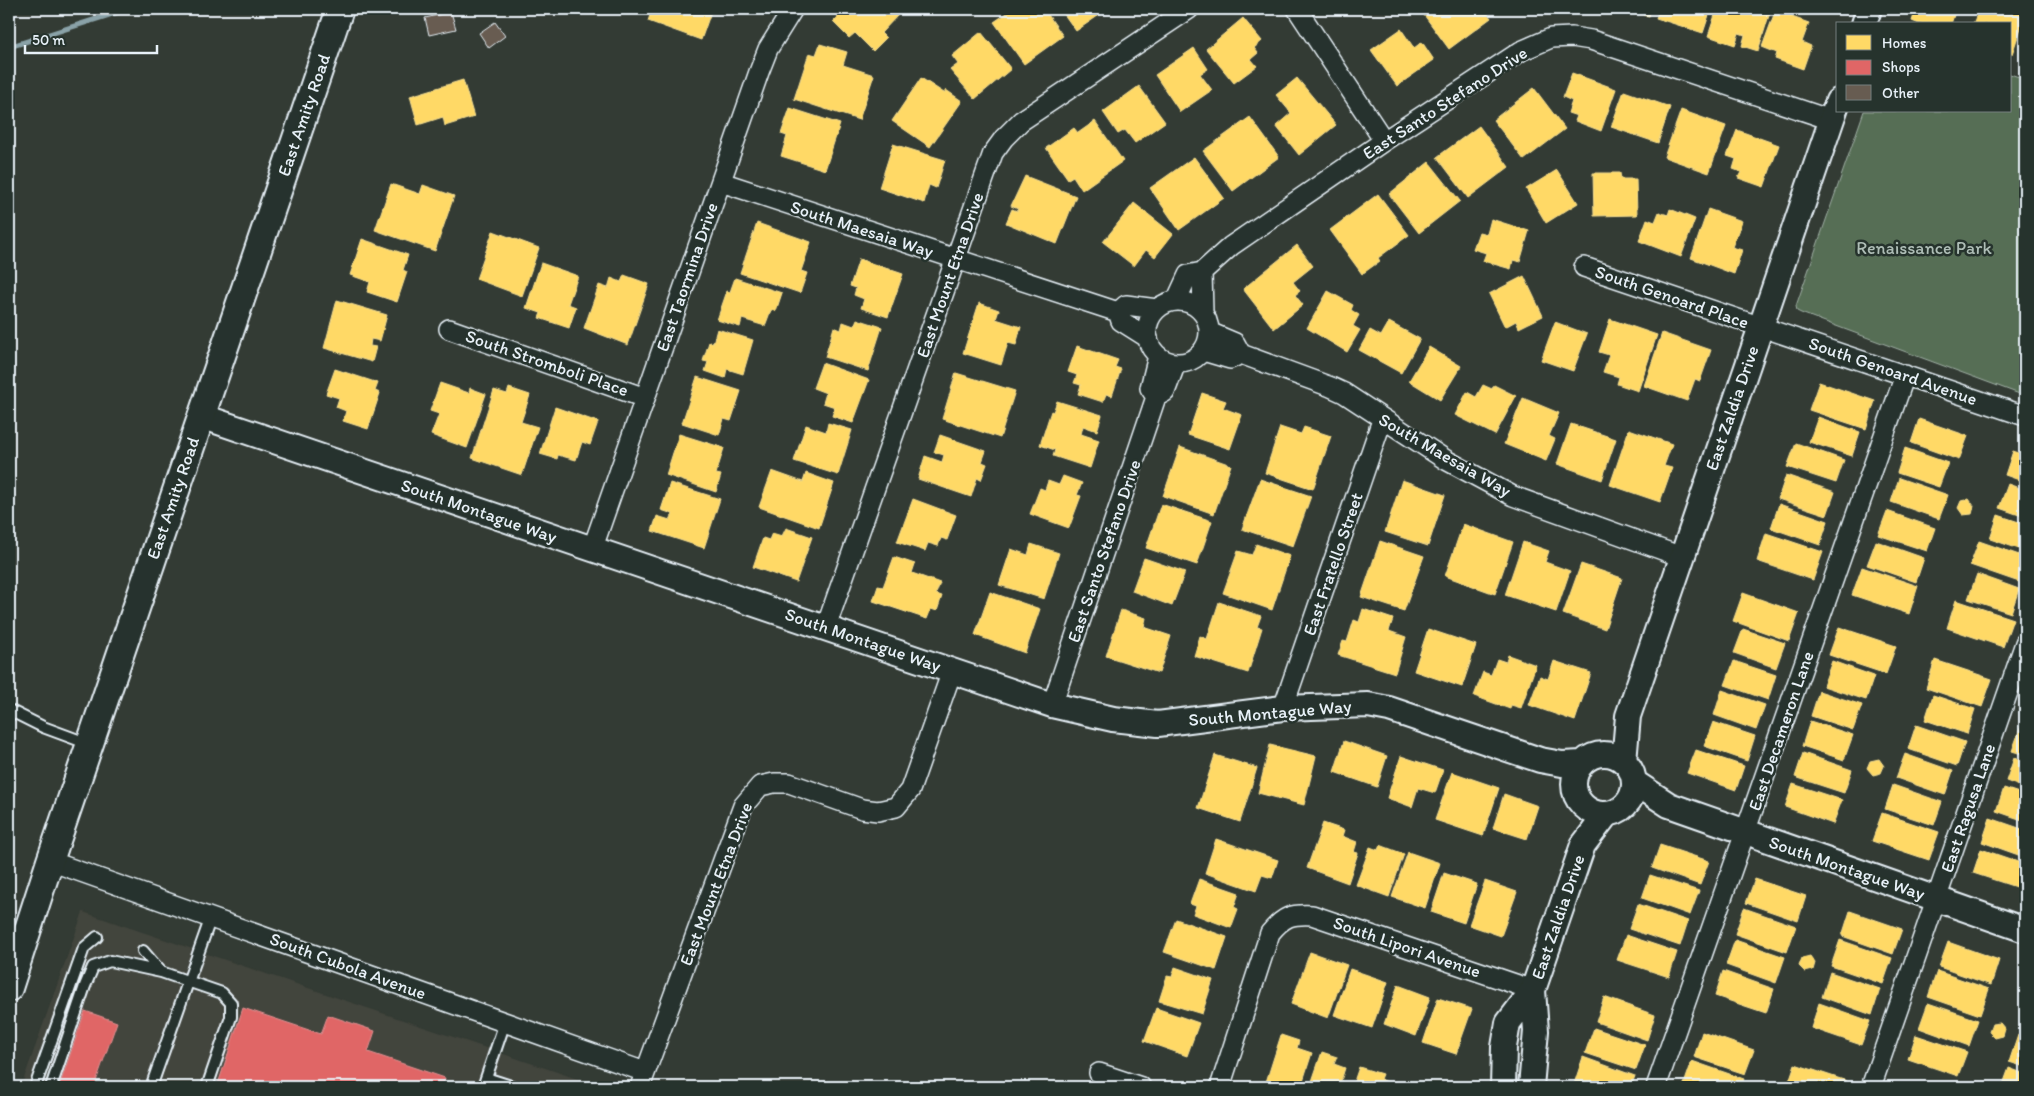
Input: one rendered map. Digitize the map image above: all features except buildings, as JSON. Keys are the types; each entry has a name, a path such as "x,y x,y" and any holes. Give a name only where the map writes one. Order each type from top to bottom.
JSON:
{"main road":[{"name":"East Amity Road","path":"9,988 50,862 340,9"}],"street":[{"name":"East Taormina Drive","path":"592,550 768,49 779,28 793,9"},
{"name":"East Mount Etna Drive","path":"826,627 993,153 1004,138 1022,121 1188,9"},
{"path":"1297,9 1384,140"},
{"path":"1865,22 1869,9"},
{"name":"East Santo Stefano Drive","path":"1176,301 1188,274 1202,272 1231,246 1384,140 1521,51 1551,38 1572,37 1591,40 1834,110"},
{"name":"East Zaldia Drive","path":"1622,775 1628,716 1834,110"},
{"name":"South Maesaia Way","path":"721,182 1118,312 1126,306 1157,309"},
{"name":"South Genoard Place","path":"1584,267 1760,326"},
{"path":"1202,272 1203,313"},
{"path":"1176,301 1191,304 1203,313 1208,322 1209,332 1208,342 1196,358 1176,363 1166,361 1158,356 1151,347 1148,338 1148,327 1157,309 1176,301"},
{"path":"1118,312 1121,322 1148,338"},
{"name":"South Genoard Avenue","path":"1760,326 2025,416"},
{"name":"South Stromboli Place","path":"449,329 645,398"},
{"name":"South Maesaia Way","path":"1209,332 1235,343 1241,354 1344,393 1382,420 1446,460 1513,496 1682,557"},
{"name":"South Maesaia Way","path":"1203,351 1230,359 1241,354"},
{"name":"East Santo Stefano Drive","path":"1156,396 1150,388 1158,356"},
{"name":"East Santo Stefano Drive","path":"1052,705 1156,396 1165,392 1176,363"},
{"name":"East Decameron Lane","path":"1656,1087 1905,375"},
{"name":"South Montague Way","path":"201,416 1052,705 1113,719 1158,724 1283,708 1359,705 1389,709 1540,760 1562,764 1582,763"},
{"name":"East Fratello Street","path":"1283,708 1382,420"},
{"name":"East Ragusa Lane","path":"1871,1087 2025,643"},
{"name":"East Mount Etna Drive","path":"643,1080 743,806 751,795 760,786 774,783 789,783 862,809 878,811 896,807 910,790 952,671"},
{"path":"1591,756 1622,775 1618,811 1606,815 1594,813 1584,807 1576,797 1573,785 1575,774 1582,763 1591,756"},
{"name":"South Montague Way","path":"1540,760 1559,772 1573,785"},
{"name":"South Montague Way","path":"1622,775 1669,805 2025,930"},
{"name":"East Zaldia Drive","path":"1584,807 1584,844"},
{"name":"East Zaldia Drive","path":"1502,1087 1504,1047 1508,1023 1533,990 1584,844 1606,815"},
{"name":"South Cubola Avenue","path":"50,862 505,1022 643,1080"},
{"name":"South Lipori Avenue","path":"1220,1087 1270,933 1280,920 1295,914 1312,914 1533,990"},
{"name":"East Zaldia Drive","path":"1531,1087 1536,1031 1533,990"},
{"path":"1099,1073 1141,1087"}],"lane":[{"path":"9,710 43,727 90,744"},
{"path":"151,1087 211,918"},
{"path":"36,1087 84,948 97,938"},
{"path":"143,951 161,972"},
{"path":"50,1087 93,967 110,962 161,972 222,992 231,1003 231,1017 207,1087"},
{"path":"505,1022 485,1083 514,1087"}],"shaded area":[{"path":"83,912 601,1087 21,1087"}],"green space":[{"name":"Renaissance Park","path":"2012,75 2025,79 2025,396 1801,313 1797,311 1796,306 1864,112 2012,112"}],"waterway":[{"path":"9,47 128,9"}]}
